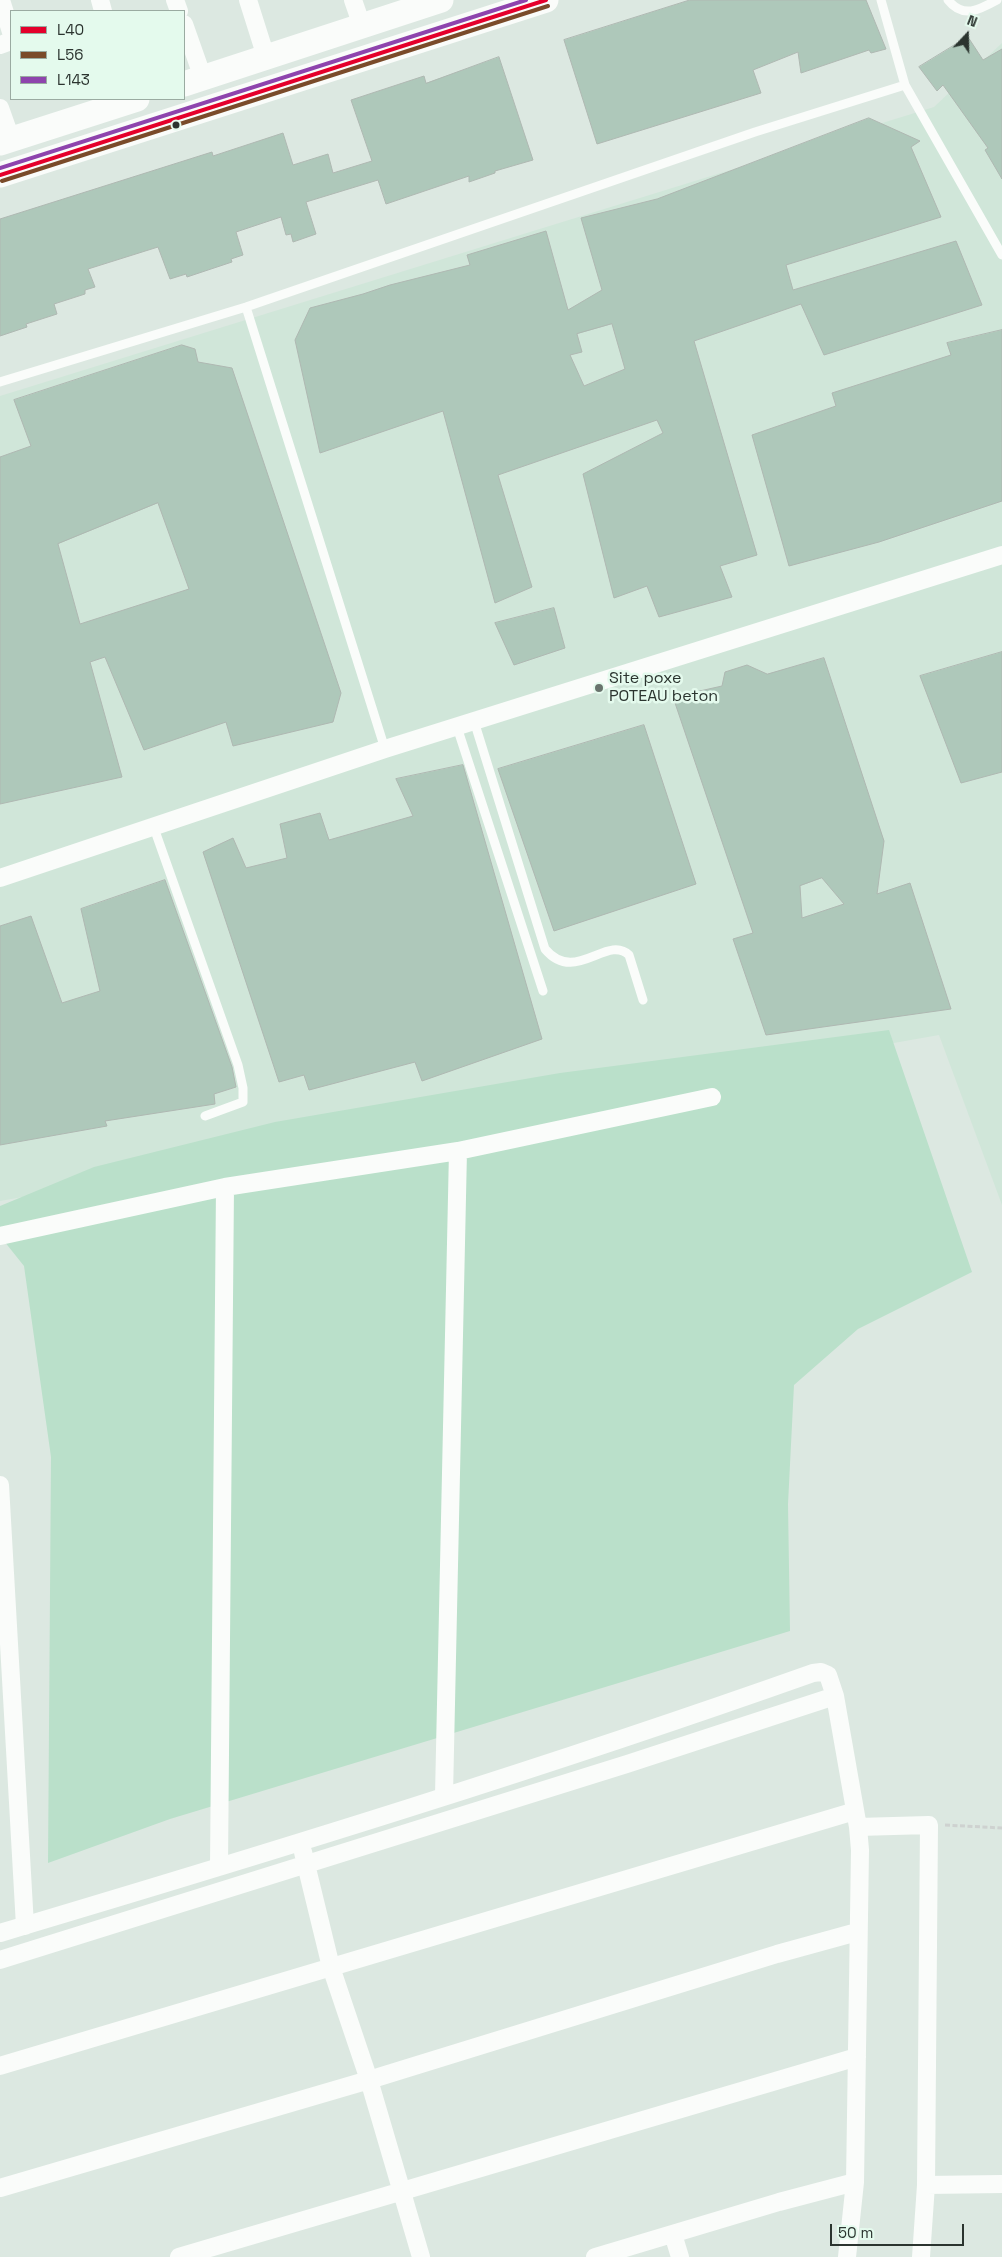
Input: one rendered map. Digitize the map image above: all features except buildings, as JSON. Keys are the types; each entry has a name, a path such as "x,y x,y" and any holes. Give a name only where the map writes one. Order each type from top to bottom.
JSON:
{"main road":[{"path":"193,81 441,0"},
{"path":"0,175 546,0"},
{"path":"5,141 132,100"}],"street":[{"path":"1,0 10,29"},
{"path":"248,0 266,57"},
{"path":"353,0 362,26"},
{"path":"185,30 193,81"},
{"path":"0,108 5,141"},
{"path":"0,878 465,724 1002,555"},
{"path":"0,1236 225,1187 458,1151 712,1098"},
{"path":"444,1795 458,1151"},
{"path":"219,1866 225,1187"},
{"path":"0,1485 25,1926"},
{"path":"0,1933 300,1841 691,1716 813,1673 821,1672 828,1675 835,1696 860,1850 857,1932 855,2182 847,2257"},
{"path":"0,1960 835,1696"},
{"path":"0,2066 331,1967 856,1819 929,1825 926,2185 921,2257"},
{"path":"300,1841 331,1967 369,2080 421,2257"},
{"path":"0,2188 369,2080 777,1954 857,1932"},
{"path":"179,2257 857,2056"},
{"path":"596,2257 855,2182"},
{"path":"926,2185 1002,2184"},
{"path":"673,2234 680,2257"}],"lane":[{"path":"881,0 905,85 1002,256"},
{"path":"948,0 954,7 968,12 981,9 997,0"},
{"path":"0,382 246,306 755,132 905,85"},
{"path":"246,306 385,750"},
{"path":"465,724 543,991"},
{"path":"465,724 545,949 556,960 573,963 616,949 625,951 629,955 643,1000"},
{"path":"154,828 238,1065 243,1088 243,1102 205,1116"}],"path":[{"path":"929,1825 1002,1828"}],"shaded area":[{"path":"1002,43 1002,1205 939,1035 0,1201 0,396 934,107"}],"green space":[{"path":"889,1030 972,1272 858,1329 794,1385 788,1504 790,1631 170,1819 48,1863 51,1457 24,1266 0,1236 0,1206 94,1167 275,1122 560,1073"}],"transit line":[{"name":"L143","path":"0,168 526,0"},
{"name":"L40","path":"0,175 546,0"},
{"name":"L56","path":"2,181 548,6"}],"place":[{"name":"Site poxe POTEAU beton","path":"599,688"}]}
